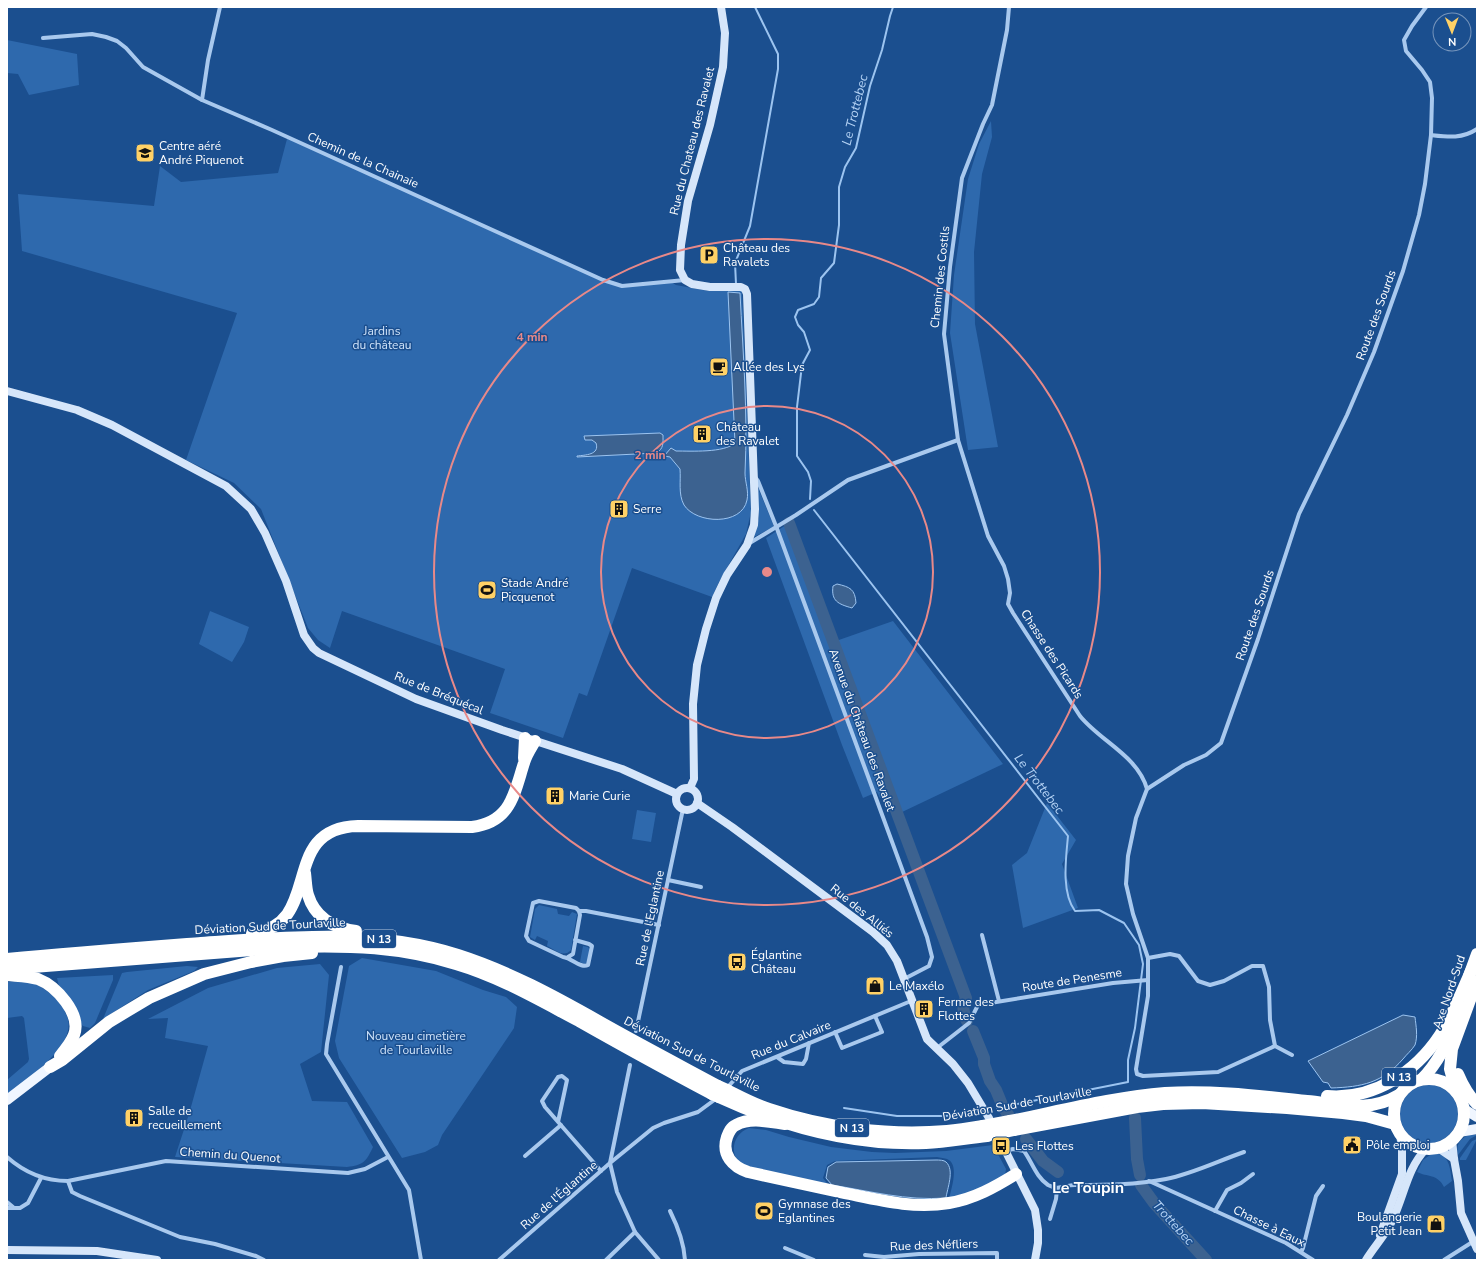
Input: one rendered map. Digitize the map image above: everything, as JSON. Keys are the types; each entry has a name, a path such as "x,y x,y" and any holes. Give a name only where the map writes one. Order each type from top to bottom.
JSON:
{"highway":[{"path":"78,953 264,931 277,925 285,918 293,905 311,850 325,834 340,827 472,827 488,824 501,815 511,803 530,739"},
{"path":"305,871 308,895 315,910 327,921 342,929 362,932 398,941"},
{"name":"Déviation Sud de Tourlaville","path":"7,959 284,937 356,936 398,941 426,946 458,955 500,970 536,986 719,1092 744,1109 785,1124 818,1132 876,1141 925,1143 986,1126"},
{"name":"Déviation Sud de Tourlaville","path":"7,969 292,947 320,946 384,949 435,958 497,978 719,1092 803,1119 848,1127 877,1131 948,1131 986,1126 1012,1126 1163,1104 1202,1103 1343,1113 1372,1118 1398,1129"},
{"path":"50,1067 62,1060 109,1022 122,1014 149,998 204,974 251,962 283,956 316,953 369,953 413,959 435,958"},
{"name":"Axe Nord-Sud","path":"1422,1079 1435,1064 1455,1026 1477,954"},
{"name":"N 13","path":"1270,1097 1282,1093 1337,1097 1354,1095 1382,1087 1394,1080 1415,1065 1433,1045 1446,1024 1472,969"},
{"path":"7,975 31,977 50,986 62,997 72,1012 75,1024 74,1034 66,1048 50,1067"},
{"name":"Axe Nord-Sud","path":"1456,1091 1452,1079 1450,1060 1456,1036 1462,1026 1477,981"},
{"path":"1462,1026 1456,1049 1458,1072 1463,1086 1477,1104"},
{"path":"1431,1078 1441,1080 1456,1091 1464,1109 1462,1125 1455,1136 1432,1148 1416,1146 1408,1142 1398,1129 1394,1114 1395,1104 1399,1095 1405,1088 1413,1082 1431,1078"},
{"name":"Déviation Sud de Tourlaville","path":"1012,1126 1135,1097 1165,1093 1204,1092 1358,1106 1377,1105 1399,1095"},
{"path":"785,1124 753,1120 735,1125 730,1130 726,1142 728,1156 739,1169 748,1172 880,1200 912,1205 939,1205 966,1199 991,1189 1016,1174"}],"main road":[{"path":"7,1100 50,1067"},
{"path":"1464,1109 1477,1117"},
{"path":"1455,1136 1477,1129"}],"street":[{"path":"202,100 208,60 220,7"},
{"name":"Rue du Chateau des Ravalet","path":"685,280 680,270 681,244 688,201 710,125 723,67 725,33 721,7"},
{"name":"Chemin des Costils","path":"958,440 944,334 950,267 962,178 992,105 1007,30 1009,7"},
{"name":"Route des Sourds","path":"1147,790 1184,765 1206,755 1221,743 1258,639 1299,514 1347,415 1374,352 1403,271 1419,215 1425,184 1431,135 1432,98 1430,82 1406,51 1404,40 1426,7"},
{"name":"Chemin de la Chainaie","path":"43,38 92,34 106,37 126,48 143,67 202,100 603,280 622,286 685,280"},
{"path":"1431,135 1450,137 1468,135 1477,129"},
{"path":"685,280 692,284 710,287 741,287 747,294 754,476 754,525 747,545 727,575 716,598 706,628 697,666 693,704 694,779 690,788"},
{"name":"Rue de Bréquécal","path":"7,391 77,410 112,424 226,486 252,509 265,533 290,590 304,635 313,648 320,653 416,699 471,720 622,768 677,794"},
{"path":"747,545 796,515 848,480 958,440"},
{"name":"Chasse des Picards","path":"958,440 988,536 1004,566 1008,579 1010,593 1008,604 1010,609 1080,716 1088,726 1130,760 1144,781 1147,790"},
{"name":"Avenue du Château des Ravalet","path":"754,476 758,481 776,526 931,952 931,962 929,966 904,979"},
{"path":"684,788 690,788 696,793 697,803 692,808 683,809 677,802 677,794 684,788"},
{"path":"1147,790 1136,818 1128,856 1126,884 1133,914 1148,958 1148,996 1136,1069 1137,1074 1143,1076 1218,1072 1275,1046"},
{"name":"Rue des Alliés","path":"697,803 732,827 873,932 887,945 897,961 911,1001 927,1039 953,1064 968,1083 986,1126"},
{"name":"Rue de l'Eglantine","path":"636,1031 683,809"},
{"path":"668,880 701,887"},
{"path":"575,940 592,946 588,965 584,967 568,957 563,957 527,940 526,936 532,904 539,901 576,908 579,911 586,910 659,925"},
{"path":"568,957 573,954 580,915 579,911"},
{"path":"982,935 999,1001"},
{"path":"1148,958 1170,954 1179,956 1198,981 1210,985 1224,980 1252,966 1263,966 1269,987 1270,1020 1275,1046"},
{"path":"341,967 326,1054 409,1190 421,1260"},
{"name":"Route de Penesme","path":"936,1048 969,1023 978,1005 1113,983 1148,980"},
{"name":"Rue du Calvaire","path":"610,1163 653,1128 664,1122 704,1109 734,1082 742,1071 911,1001"},
{"path":"835,1032 842,1048 882,1032 875,1016"},
{"path":"777,1056 784,1062 803,1064 806,1060 809,1043"},
{"path":"1275,1046 1292,1055"},
{"name":"Rue de l'Églantine","path":"499,1260 610,1163 630,1064"},
{"path":"525,1156 559,1124 567,1080 562,1076 558,1077 542,1101 559,1124 601,1171"},
{"path":"1378,1242 1402,1174 1402,1149 1398,1129"},
{"path":"1444,1260 1476,1244 1461,1213 1454,1159 1455,1136"},
{"path":"1003,1148 1034,1207 1038,1230 1038,1243 1035,1260"},
{"path":"1003,1148 1024,1151 1038,1176 1049,1185 1057,1189 1070,1185 1126,1184 1166,1179 1244,1152"},
{"path":"1366,1260 1393,1221 1418,1157 1432,1148 1454,1159"},
{"name":"Chemin du Quenot","path":"7,1157 18,1167 41,1178 57,1181 68,1181 166,1161 348,1173 365,1169 388,1157"},
{"path":"610,1163 618,1192 635,1232 659,1260"},
{"name":"Chasse à Eaux","path":"1215,1211 1227,1190 1241,1184 1253,1174"},
{"path":"7,1208 20,1208 28,1203 41,1178"},
{"path":"68,1181 72,1192 180,1237 215,1244 256,1256 264,1260"},
{"name":"Chasse à Eaux","path":"1144,1181 1269,1235 1313,1260"},
{"path":"1301,1252 1316,1196 1323,1186"},
{"path":"1050,1219 1056,1199 1057,1189"},
{"path":"7,1202 14,1208"},
{"path":"670,1211 678,1226 681,1241 685,1247 685,1260"},
{"path":"606,1260 635,1232"},
{"path":"785,1248 814,1260"},
{"path":"7,1250 82,1250 111,1252 157,1260"},
{"name":"Rue des Néfliers","path":"865,1255 884,1258 919,1254 997,1253 997,1260"}],"green space":[{"path":"7,40 77,54 79,85 29,95 18,74 7,73"},
{"path":"991,121 992,137 982,174 974,252 975,324 998,447 968,450 950,333 954,275 968,179 979,144"},
{"name":"Jardins du château","path":"287,139 297,141 585,271 622,286 671,282 676,285 708,291 742,291 751,512 746,534 712,597 632,568 587,696 579,693 563,738 490,713 505,669 342,611 330,648 318,640 308,628 261,509 234,483 186,460 237,313 22,251 18,194 154,206 160,166 181,182 278,173"},
{"path":"758,488 773,527 752,538 759,518 756,492"},
{"path":"789,523 836,641 893,621 1003,764 900,813 890,795 880,798 877,792 863,798 766,538"},
{"path":"210,611 249,627 244,642 232,662 199,644"},
{"path":"1047,803 1076,840 1062,864 1078,908 1023,928 1012,865 1027,853"},
{"path":"637,810 656,813 651,842 632,839"},
{"path":"539,905 557,909 558,914 569,916 572,912 577,914 571,950 568,952 562,953 556,951 547,946 548,941 537,936 535,940 530,937 535,909"},
{"path":"583,946 588,947 590,950 587,963 585,964 580,962"},
{"name":"Nouveau cimetière de Tourlaville","path":"362,958 436,971 483,990 506,997 517,1007 514,1028 442,1135 438,1145 425,1152 402,1158 339,1058 335,1041 349,966"},
{"path":"320,964 329,975 321,1052 300,1064 312,1101 347,1102 373,1147 366,1159 360,1164 347,1167 175,1157 208,1046 165,1038 168,1018 148,1019 208,988 277,968"},
{"path":"187,966 198,967 194,971 148,990 103,1019 122,973"},
{"path":"113,975 113,980 95,1023 90,1028 83,1026 78,1021 72,1003 59,986 57,978"},
{"path":"7,982 29,982 38,985 51,994 64,1010 68,1019 68,1030 64,1041 57,1052 36,1072 7,1095 7,1080 28,1062 29,1059 24,1018 22,1016 7,1018"},
{"path":"1429,1085 1440,1087 1453,1098 1456,1103 1458,1114 1456,1125 1445,1138 1440,1141 1429,1143 1418,1141 1405,1130 1402,1125 1400,1114 1402,1103 1413,1090 1418,1087"},
{"path":"749,1128 766,1130 831,1147 872,1152 895,1153 946,1151 993,1145 1006,1169 1005,1175 979,1189 949,1199 954,1171 951,1162 946,1159 937,1157 835,1161 827,1165 823,1178 830,1187 743,1165 736,1158 734,1153 734,1144 738,1136"},
{"path":"1469,1135 1477,1135 1470,1139 1458,1155 1457,1148 1459,1143 1463,1138"},
{"path":"1477,1139 1466,1160 1460,1160 1472,1141"},
{"path":"1433,1153 1443,1156 1450,1167 1452,1181 1444,1187 1439,1180 1432,1176 1417,1172 1423,1160"}],"shaded area":[{"path":"728,292 740,293 746,406 745,473 747,500 743,508 737,514 728,518 708,519 698,516 684,505 680,492 680,469 670,457 664,456 671,448 676,451 707,451 730,446 735,443"},
{"path":"660,433 663,435 662,446 656,453 577,457 591,454 597,447 596,443 592,440 585,440 584,436"},
{"path":"837,584 851,589 853,592 856,603 852,608 839,603 834,598 833,586"},
{"path":"1403,1015 1415,1017 1417,1035 1415,1045 1411,1051 1387,1074 1371,1082 1362,1085 1331,1088 1328,1083 1323,1082 1308,1061"},
{"path":"945,1161 949,1165 950,1180 946,1198 931,1199 874,1193 832,1185 826,1178 828,1167 836,1162"}],"waterway":[{"path":"736,284 735,263 750,226 778,69 778,54 755,7"},
{"name":"Le Trottebec","path":"810,499 811,481 808,472 797,456 797,407 802,365 810,350 804,332 798,325 795,317 798,310 814,304 819,297 821,278 834,263 839,225 839,187 845,167 856,148 870,86 882,50 893,7"},
{"name":"Le Trottebec","path":"814,510 1068,836 1066,885 1075,911 1099,910 1124,923 1139,945 1143,964 1135,1028 1128,1060 1128,1082 997,1108"},
{"path":"789,523 966,998 964,1009 967,1021"},
{"path":"973,1031 984,1058 984,1064 990,1081 1009,1116"},
{"path":"844,1108 897,1116 945,1116 979,1111"},
{"name":"Trottebec","path":"1135,1118 1137,1159 1140,1175"},
{"path":"1026,1139 1043,1161 1058,1172"},
{"name":"Trottebec","path":"1141,1185 1154,1203 1206,1260"}],"place":[{"name":"Centre aéré André Piquenot","path":"145,153"},
{"name":"Château des Ravalets","path":"709,255"},
{"name":"Allée des Lys","path":"719,367"},
{"name":"Château des Ravalet","path":"702,434"},
{"name":"Serre","path":"619,509"},
{"name":"Stade André Picquenot","path":"487,590"},
{"name":"Marie Curie","path":"555,796"},
{"name":"Églantine Château","path":"737,962"},
{"name":"Le Maxélo","path":"875,986"},
{"name":"Ferme des Flottes","path":"924,1009"},
{"name":"Salle de recueillement","path":"134,1118"},
{"name":"Pôle emploi","path":"1352,1145"},
{"name":"Les Flottes","path":"1001,1146"},
{"name":"Gymnase des Eglantines","path":"764,1211"},
{"name":"Boulangerie Petit Jean","path":"1436,1224"}],"district":[{"name":"Le Toupin","path":"1088,1188"}]}
